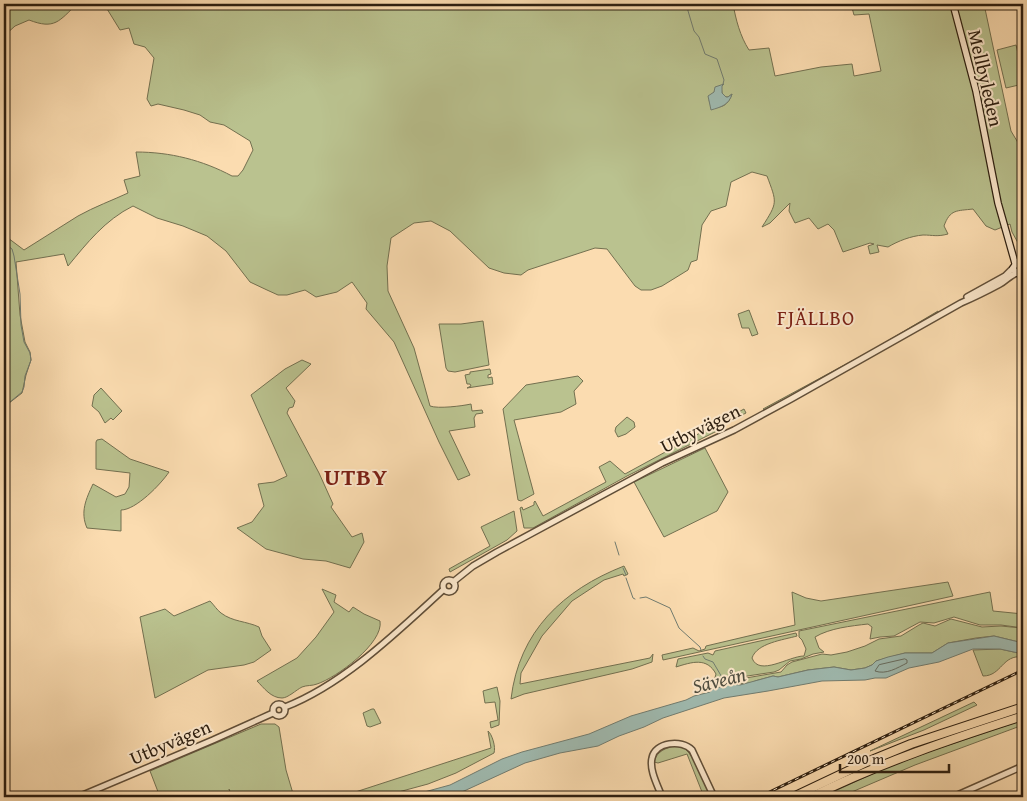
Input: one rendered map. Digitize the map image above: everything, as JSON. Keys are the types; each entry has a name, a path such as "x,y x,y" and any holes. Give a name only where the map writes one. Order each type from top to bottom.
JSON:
{"highway":[{"path":"793,797 867,762 911,744 1023,708"},
{"path":"811,797 910,753 1023,716"}],"main road":[{"name":"Mellbyleden","path":"954,4 976,91 998,203 1011,247 1018,263"},
{"name":"Utbyvägen","path":"1018,263 1020,273"}],"street":[{"name":"Utbyvägen","path":"453,582 473,566 490,556 662,463 734,430 791,399 962,302 983,287 1005,276 1018,263"},
{"name":"Utbyvägen","path":"962,302 1020,273"},
{"name":"Utbyvägen","path":"449,579 455,586 452,591 444,590 442,584 449,579"},
{"name":"Utbyvägen","path":"284,707 326,686 347,672 444,590"},
{"path":"275,704 280,704 284,707 282,716 273,713 272,708 275,704"},
{"name":"Utbyvägen","path":"78,797 273,713"},
{"path":"662,797 651,760 655,751 678,743 688,746 692,750 714,797"},
{"path":"953,797 1023,766"}],"green space":[{"path":"4,4 77,4 56,22 45,24 29,20 15,26 4,36"},
{"path":"104,4 733,4 735,16 746,45 749,50 769,48 775,76 821,67 852,64 854,76 881,71 869,14 854,15 851,4 984,4 1011,131 1023,151 1023,252 1012,232 1010,224 995,230 986,226 973,209 955,212 949,216 944,226 948,234 914,236 888,247 877,245 879,252 870,254 868,246 874,244 870,243 843,252 834,230 828,224 818,229 809,218 795,223 789,211 790,203 770,223 762,227 773,207 774,197 767,176 752,172 731,182 726,206 711,211 702,225 697,260 691,262 688,270 662,286 651,290 641,290 635,286 607,249 595,248 528,270 521,275 504,273 489,268 450,231 431,221 414,223 391,238 387,266 388,291 414,348 430,406 444,407 471,404 472,411 482,410 483,413 476,414 474,418 475,427 449,431 470,475 458,480 394,342 366,309 367,303 352,282 337,292 316,297 305,290 287,295 278,295 250,282 226,251 207,236 157,218 133,206 105,225 68,266 64,254 16,262 20,315 25,342 30,352 31,360 22,393 4,407 4,235 24,250 78,216 128,193 124,180 140,176 136,152 173,155 197,161 232,176 238,176 253,150 250,141 224,125 210,122 200,115 184,110 158,104 151,106 147,99 154,58 145,47 134,44 129,28 120,30","holes":["721,86 725,97 732,94 728,102 719,107 709,101 714,92"]},
{"path":"1016,45 1023,74 1023,84 1006,88 997,50"},
{"path":"749,310 758,334 752,336 749,328 742,328 738,314"},
{"path":"938,311 939,313 781,402 765,410 763,409 874,349"},
{"path":"483,321 489,365 455,372 448,371 439,324"},
{"path":"302,360 311,364 286,388 295,401 293,407 289,408 287,413 319,473 333,504 331,507 352,537 362,533 364,542 350,568 326,561 303,559 266,549 237,528 252,522 264,506 258,484 274,482 287,476 251,395 285,369"},
{"path":"490,369 491,374 488,375 488,378 492,377 493,384 467,388 471,386 467,384 465,375 470,374 470,372"},
{"path":"578,376 583,381 574,391 576,404 561,412 514,420 534,494 521,501 518,500 503,409 526,385"},
{"path":"101,388 122,411 113,420 111,418 105,423 99,412 92,406 94,395"},
{"path":"744,409 746,413 726,423 717,431 627,476 533,528 524,528 520,508 522,507 523,510 534,505 535,501 543,516 606,482 599,467 610,461 625,474"},
{"path":"627,417 634,422 635,427 618,437 615,431 616,427"},
{"path":"102,439 130,459 169,472 141,501 134,506 121,510 121,531 87,528 85,522 85,506 93,484 116,497 125,494 129,487 130,473 96,469 96,442"},
{"path":"705,448 728,492 717,511 664,537 634,482"},
{"path":"514,511 517,531 507,540 450,572 449,569 490,546 481,527"},
{"path":"624,566 628,574 604,580 572,601 542,636 521,673 520,684 650,658 653,654 652,662 632,669 524,694 511,699 523,653 534,633 548,616 582,587"},
{"path":"948,582 953,596 663,660 662,655 693,648 699,651 705,649 706,646 795,625 792,592 806,598 821,601"},
{"path":"322,589 336,595 334,602 349,612 353,607 380,621 379,630 367,649 335,675 317,684 302,687 284,698 278,698 268,692 257,681 297,658 316,637 334,612"},
{"path":"990,592 993,611 1023,614 1023,628 980,625 954,617 934,623 920,622 894,636 870,639 872,627 868,624 827,631 815,637 819,648 824,652 790,661 774,672 714,681 716,674 704,663 699,662 676,667 678,659 708,653 713,655 715,651 796,633 797,636 765,646 755,653 752,658 756,663 761,666 768,666 804,656 806,649 799,637 799,631"},
{"path":"210,601 226,616 259,627 262,636 271,650 254,662 208,670 155,698 140,617 165,609 174,616"},
{"path":"951,619 982,627 1021,628 1023,629 1023,643 994,636 976,638 948,643 932,653 905,653 876,661 865,668 851,670 834,667 808,670 778,677 773,676 752,683 734,684 740,679 781,672 792,662 822,654 831,655 847,652 879,639 901,636 923,623 935,626"},
{"path":"1000,649 1023,654 1023,657 1011,659 994,673 983,676 973,650"},
{"path":"497,687 500,701 499,725 491,728 490,722 498,720 495,702 485,703 483,691"},
{"path":"974,702 977,705 924,730 870,751"},
{"path":"374,709 381,723 370,727 367,726 363,713"},
{"path":"1023,720 1023,725 915,765 840,797 822,797 883,769"},
{"path":"261,724 275,724 279,727 286,770 294,797 160,797 150,771"},
{"path":"488,731 493,741 494,753 456,773 428,784 380,797 340,797 491,748"},
{"path":"677,745 684,747 693,758 711,797 704,797 687,754 658,763 654,762 660,752"}],"water":[{"path":"724,84 722,86 722,93 726,97 732,94 731,98 724,105 711,110 708,96 714,92 715,87"},
{"path":"994,636 1023,643 1023,654 1000,649 973,649 939,662 909,668 886,678 822,681 724,698 663,718 598,746 560,753 525,763 451,797 406,797 450,785 502,759 522,752 589,734 631,716 686,700 731,684 740,685 773,676 778,677 808,670 834,667 851,670 865,668 876,661 888,657 905,653 932,653 948,643"}],"waterway":[{"path":"686,4 694,31 699,37 705,54 717,59 724,80 723,84"},
{"path":"4,243 12,249 14,256 20,294 21,325 24,342 30,353 31,360 22,392 4,407"},
{"path":"615,542 619,555"},
{"path":"623,568 626,575"},
{"path":"626,578 635,599"},
{"path":"640,598 646,597 670,608 679,628 701,650"},
{"name":"Säveån","path":"703,656 705,659 713,662 723,679"}],"railway":[{"path":"759,797 1023,670"}],"district":[{"name":"FJÄLLBO","path":"816,318"},
{"name":"UTBY","path":"356,477"}]}
